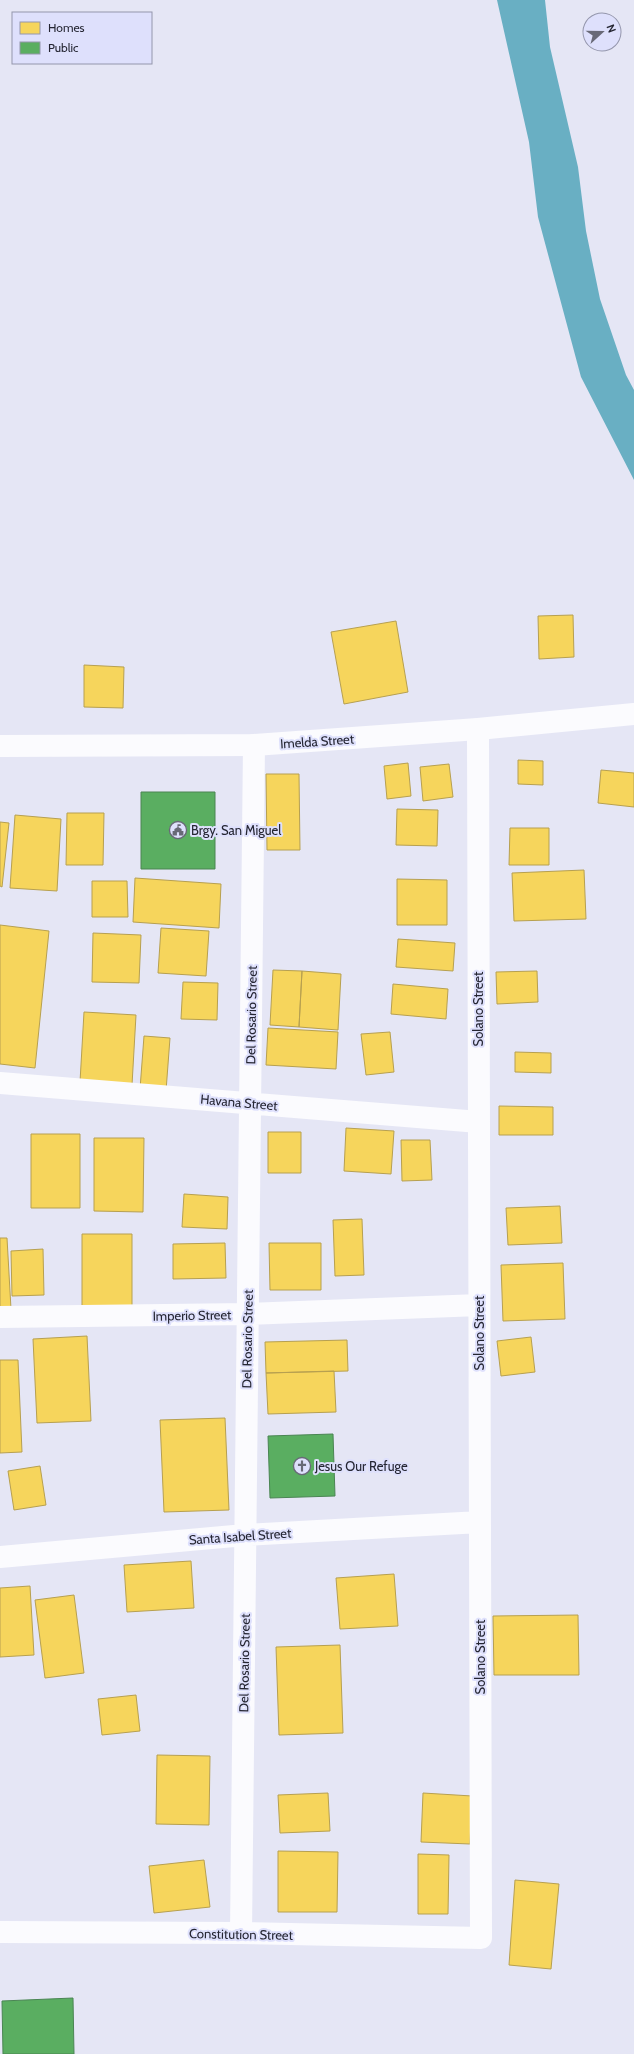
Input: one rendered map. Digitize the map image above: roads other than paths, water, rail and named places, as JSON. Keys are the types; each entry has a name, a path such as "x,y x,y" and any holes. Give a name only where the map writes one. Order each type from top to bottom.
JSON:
{"street":[{"name":"Imelda Street","path":"0,746 254,745 478,729 634,714"},
{"name":"Solano Street","path":"478,729 481,1938"},
{"name":"Del Rosario Street","path":"241,1933 254,745"},
{"name":"Havana Street","path":"0,1083 479,1122"},
{"name":"Imperio Street","path":"0,1317 248,1314 479,1305"},
{"name":"Santa Isabel Street","path":"0,1557 245,1535 480,1522"},
{"name":"Constitution Street","path":"0,1932 241,1933 481,1938"}],"water":[{"path":"497,0 545,0 550,47 578,167 586,231 600,299 626,375 634,390 634,480 581,377 538,217 529,142"}],"place":[{"name":"Brgy. San Miguel","path":"178,830"},
{"name":"Jesus Our Refuge","path":"302,1466"}]}
